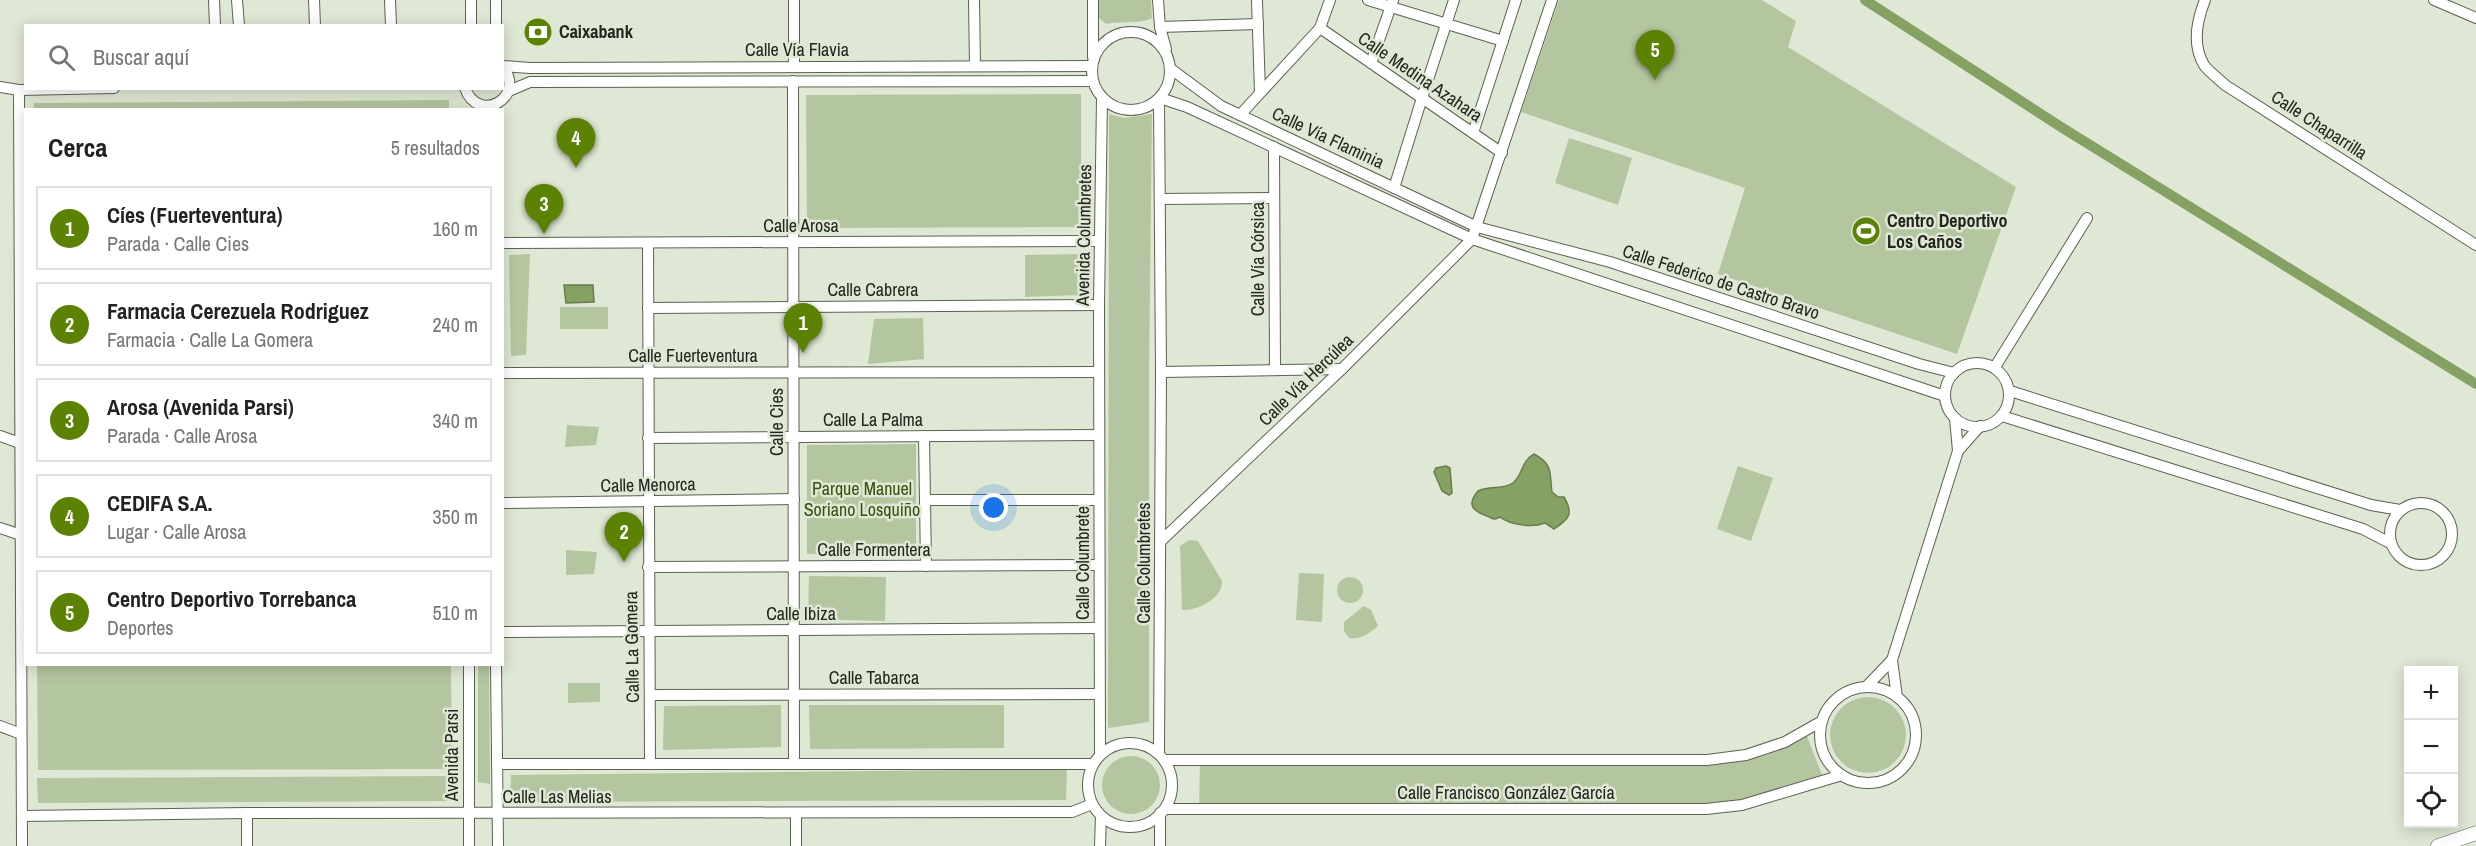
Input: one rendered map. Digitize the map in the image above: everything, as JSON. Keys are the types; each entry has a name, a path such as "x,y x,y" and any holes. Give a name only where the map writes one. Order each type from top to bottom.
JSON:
{"main road":[{"path":"2438,846 2476,833"}],"street":[{"path":"214,0 215,24"},
{"path":"237,0 239,24"},
{"path":"314,0 315,24"},
{"path":"390,0 391,24"},
{"path":"471,0 471,24"},
{"path":"496,0 496,24"},
{"path":"794,0 794,67"},
{"path":"974,0 975,66"},
{"path":"1093,0 1093,81 1102,98 1112,106 1125,110 1137,110 1150,106 1159,99 1168,85 1171,69 1160,27 1158,0"},
{"path":"1257,0 1260,92"},
{"path":"1240,115 1320,28 1330,0"},
{"path":"1368,0 1391,4 1503,41"},
{"path":"1394,188 1454,0"},
{"path":"1473,133 1516,0"},
{"path":"1472,239 1552,0"},
{"name":"Calle Chaparrilla","path":"2205,0 2199,15 2196,39 2204,65 2225,85 2476,245"},
{"path":"2434,0 2476,18"},
{"path":"1371,63 1391,4"},
{"path":"1160,27 1258,24"},
{"name":"Calle Medina Azahara","path":"1320,28 1502,153"},
{"path":"1093,63 1098,49 1107,40 1117,34 1129,32 1140,33 1152,38 1161,45 1167,55"},
{"name":"Calle Vía Flavia","path":"504,66 794,67 1093,63"},
{"path":"466,92 478,104 492,108 509,91 510,78 504,69"},
{"name":"Calle Vía Flaminia","path":"1171,69 1221,106 1478,226"},
{"name":"Calle Cies","path":"793,81 795,763"},
{"name":"Calle Vía Flavia","path":"509,91 530,82 1093,81"},
{"path":"0,87 24,90"},
{"path":"19,90 22,846"},
{"path":"466,92 467,108"},
{"name":"Avenida Columbretes","path":"1099,372 1102,98"},
{"path":"1159,99 1161,372 1342,369"},
{"name":"Calle Vía Flaminia","path":"1159,99 1187,107 1472,239 1945,396"},
{"name":"Calle Vía Córsica","path":"1274,147 1275,370"},
{"path":"1160,199 1274,198"},
{"path":"1995,367 2087,218"},
{"name":"Calle Federico de Castro Bravo","path":"1478,226 1610,262 1919,364 1954,373"},
{"name":"Calle Vía Hercúlea","path":"1161,542 1342,369 1472,239"},
{"name":"Calle Arosa","path":"504,243 1099,241"},
{"name":"Calle La Gomera","path":"648,243 650,763"},
{"name":"Calle Cabrera","path":"648,309 1099,305"},
{"path":"1969,364 1986,364 1995,367 2002,374 2010,392 2008,404 2002,416 1995,422 1980,426 1967,425 1955,418 1947,406 1945,396 1947,384 1954,373 1969,364"},
{"name":"Calle Fuerteventura","path":"504,373 1099,372"},
{"name":"Calle Columbrete","path":"1099,372 1100,754"},
{"name":"Calle Columbretes","path":"1161,372 1162,757"},
{"path":"2010,392 2371,505 2400,510"},
{"path":"2002,416 2363,529 2391,543"},
{"path":"1955,418 1958,452"},
{"path":"1897,697 1892,660 1958,452 1980,426"},
{"name":"Calle La Palma","path":"648,438 1099,435"},
{"path":"0,436 20,443"},
{"path":"924,436 926,566"},
{"name":"Calle Menorca","path":"504,503 794,499"},
{"path":"925,500 1099,500"},
{"path":"2420,503 2431,504 2440,509 2447,517 2452,538 2449,548 2442,556 2434,562 2423,565 2403,560 2395,552 2389,531 2393,519 2400,510 2410,504 2420,503"},
{"path":"0,528 21,535"},
{"name":"Calle Formentera","path":"648,567 1099,565"},
{"name":"Calle Ibiza","path":"504,632 1099,628"},
{"path":"1866,687 1892,660"},
{"name":"Avenida Parsi","path":"469,666 469,846"},
{"path":"496,666 498,846"},
{"path":"1866,687 1883,689 1897,697 1912,716 1916,731 1915,746 1909,760 1899,771 1886,779 1871,782 1856,781 1842,775 1834,768 1823,751 1820,731 1822,721 1830,706 1842,694 1866,687"},
{"name":"Calle Tabarca","path":"650,695 1099,694"},
{"name":"Calle Francisco González García","path":"1162,757 1707,760 1746,755 1785,742 1822,721"},
{"path":"0,726 21,734"},
{"path":"1160,846 1163,811 1170,797 1172,784 1170,771 1162,757 1148,747 1136,743 1123,743 1110,747 1100,754 1092,765 1087,791 1092,804 1101,816 1123,827 1135,827 1147,824 1163,811"},
{"name":"Calle Las Melias","path":"497,764 1092,765"},
{"name":"Calle Francisco González García","path":"1163,811 1706,809 1742,806 1842,775"},
{"name":"Calle Las Melias","path":"22,816 246,813 1072,812 1092,804"},
{"path":"246,813 247,846"},
{"path":"796,813 796,846"},
{"path":"1100,846 1101,816"}],"green space":[{"path":"1099,0 1151,0 1152,18 1106,24 1099,18"},
{"path":"1559,0 1762,0 1796,21 1788,47 2016,187 1957,354 1718,274 1745,188 1521,112"},
{"path":"1081,94 1081,227 807,228 806,95"},
{"path":"449,100 449,108 34,108 34,103"},
{"path":"1109,114 1124,118 1152,114 1149,722 1108,728"},
{"path":"1569,138 1632,158 1618,205 1555,183"},
{"path":"530,254 526,355 511,356 509,255"},
{"path":"1080,254 1080,295 1025,297 1025,255"},
{"path":"560,307 608,307 608,329 560,329"},
{"path":"923,318 924,359 868,364 874,319"},
{"path":"567,425 599,427 596,445 565,447"},
{"name":"Parque Manuel Soriano Losquiño","path":"916,444 916,555 807,554 807,445"},
{"path":"1738,466 1773,478 1751,541 1717,529"},
{"path":"1189,540 1198,541 1222,581 1214,598 1202,606 1182,610 1180,546"},
{"path":"566,550 597,552 594,574 566,575"},
{"path":"1299,573 1324,574 1322,622 1296,620"},
{"path":"809,576 886,577 885,621 808,619"},
{"path":"1350,577 1359,581 1363,590 1359,599 1350,603 1341,599 1337,590 1341,581"},
{"path":"1364,606 1371,610 1378,626 1361,637 1349,638 1344,631 1344,622"},
{"path":"37,666 451,666 452,769 38,770"},
{"path":"478,666 489,666 490,784 478,782"},
{"path":"568,683 600,683 600,702 568,703"},
{"path":"1868,697 1882,700 1895,708 1903,721 1906,735 1903,749 1895,762 1882,770 1868,773 1854,770 1841,762 1833,749 1830,735 1833,721 1841,708 1854,700"},
{"path":"781,705 781,747 663,750 664,706"},
{"path":"809,705 1004,705 1004,748 810,749"},
{"path":"1805,731 1824,780 1742,805 1199,810 1200,760 1746,755"},
{"path":"1131,756 1142,758 1155,769 1160,785 1158,796 1147,809 1131,814 1120,812 1107,801 1102,785 1104,774 1115,761"},
{"path":"1067,769 1066,800 510,802 511,775"},
{"path":"451,776 452,801 38,803 37,778"}],"shaded area":[{"path":"564,285 593,285 594,302 566,303"},
{"path":"1534,454 1548,466 1552,492 1558,497 1564,497 1567,503 1569,512 1563,522 1554,529 1545,523 1521,525 1500,517 1493,519 1475,510 1472,500 1478,491 1513,483 1527,460"},
{"path":"1446,466 1450,468 1452,493 1449,495 1442,491 1434,472 1436,468"}],"waterway":[{"path":"1865,0 2061,127 2476,384"}],"place":[{"name":"Caixabank","path":"538,32"},
{"name":"Centro Deportivo Torrebanca","path":"1655,80"},
{"name":"CEDIFA S.A.","path":"576,168"},
{"name":"Centro Deportivo Los Caños","path":"1866,231"},
{"name":"Arosa (Avenida Parsi)","path":"544,234"},
{"name":"Cíes (Fuerteventura)","path":"803,353"},
{"name":"Farmacia Cerezuela Rodriguez","path":"624,562"}]}
